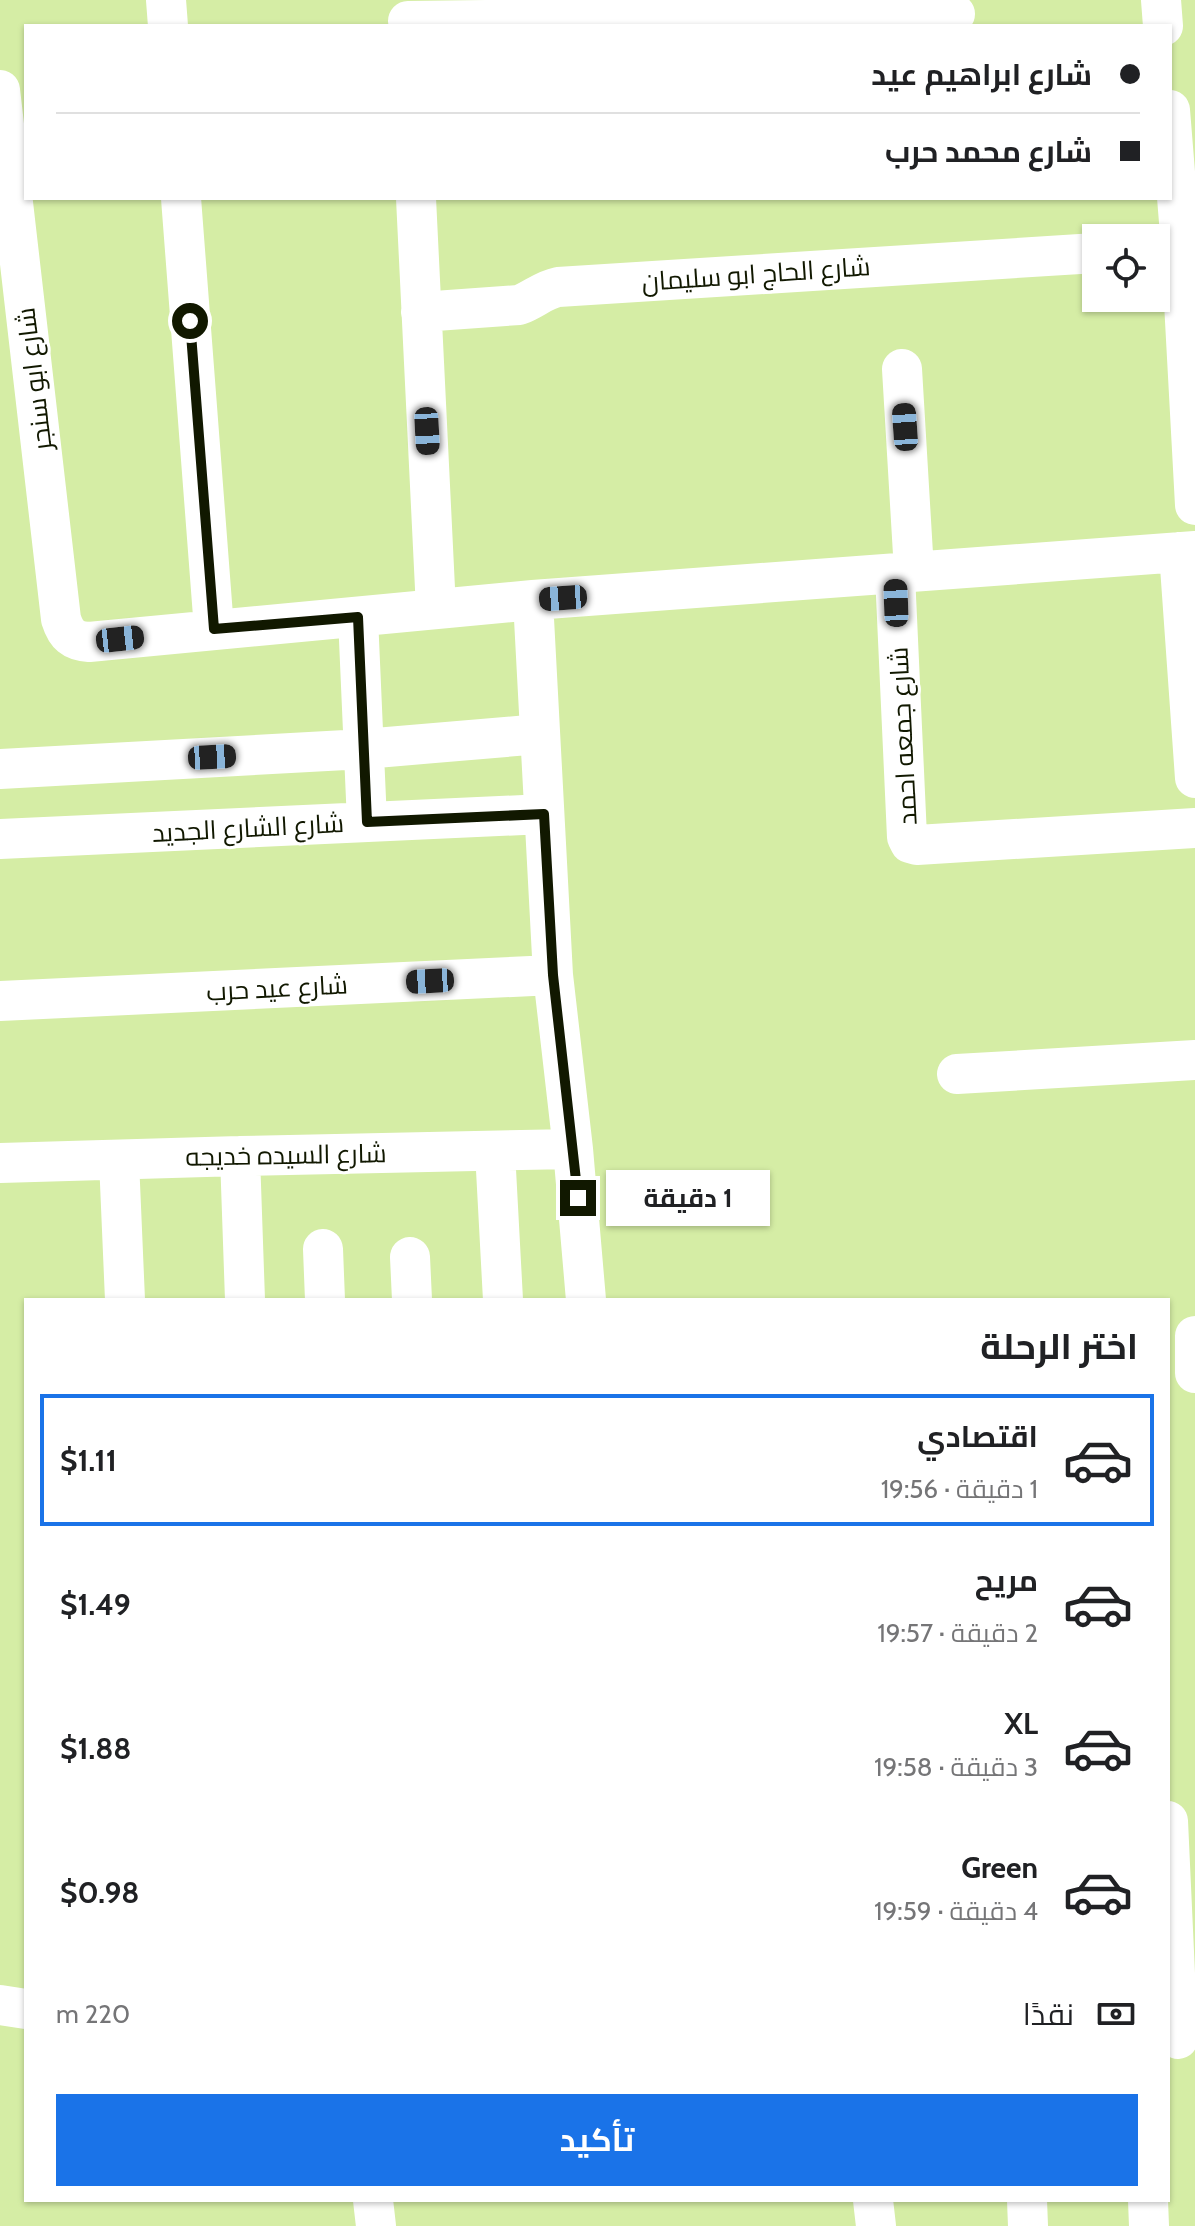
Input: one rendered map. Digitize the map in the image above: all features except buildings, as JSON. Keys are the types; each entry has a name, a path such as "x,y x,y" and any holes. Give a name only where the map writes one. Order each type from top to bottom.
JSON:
{"street":[{"path":"166,0 168,24"},
{"path":"1161,0 1163,24"},
{"path":"407,16 955,14"},
{"name":"شارع ابو سنجر","path":"1,111 10,260 61,619 69,636 89,642 214,629"},
{"path":"1172,141 1195,505"},
{"path":"181,200 214,629 533,600 1187,551 1195,778"},
{"path":"416,200 436,609"},
{"name":"شارع الحاج ابو سليمان","path":"421,312 519,305 558,287 1082,254"},
{"name":"شارع جمعه احمد","path":"902,369 907,837 910,843 1195,828"},
{"path":"533,600 553,975 586,1298"},
{"path":"358,617 367,822"},
{"path":"0,769 364,749 540,734"},
{"name":"شارع الشارع الجديد","path":"0,839 544,814"},
{"name":"شارع عيد حرب","path":"0,1001 553,975"},
{"path":"957,1074 1195,1060"},
{"name":"شارع السيده خديجه","path":"0,1163 573,1149"},
{"path":"495,1151 503,1298"},
{"path":"240,1156 245,1298"},
{"path":"119,1160 125,1298"},
{"path":"323,1249 325,1298"},
{"path":"410,1257 412,1298"},
{"path":"1195,1336 1195,1373"},
{"path":"1170,1857 1180,2039"},
{"path":"0,2005 24,2009"},
{"path":"373,2202 376,2226"},
{"path":"873,2202 876,2226"},
{"path":"1027,2202 1028,2226"},
{"path":"1148,2202 1149,2226"}],"route":[{"path":"190,321 214,629 358,617 367,822 544,814 553,975 578,1198"}]}
